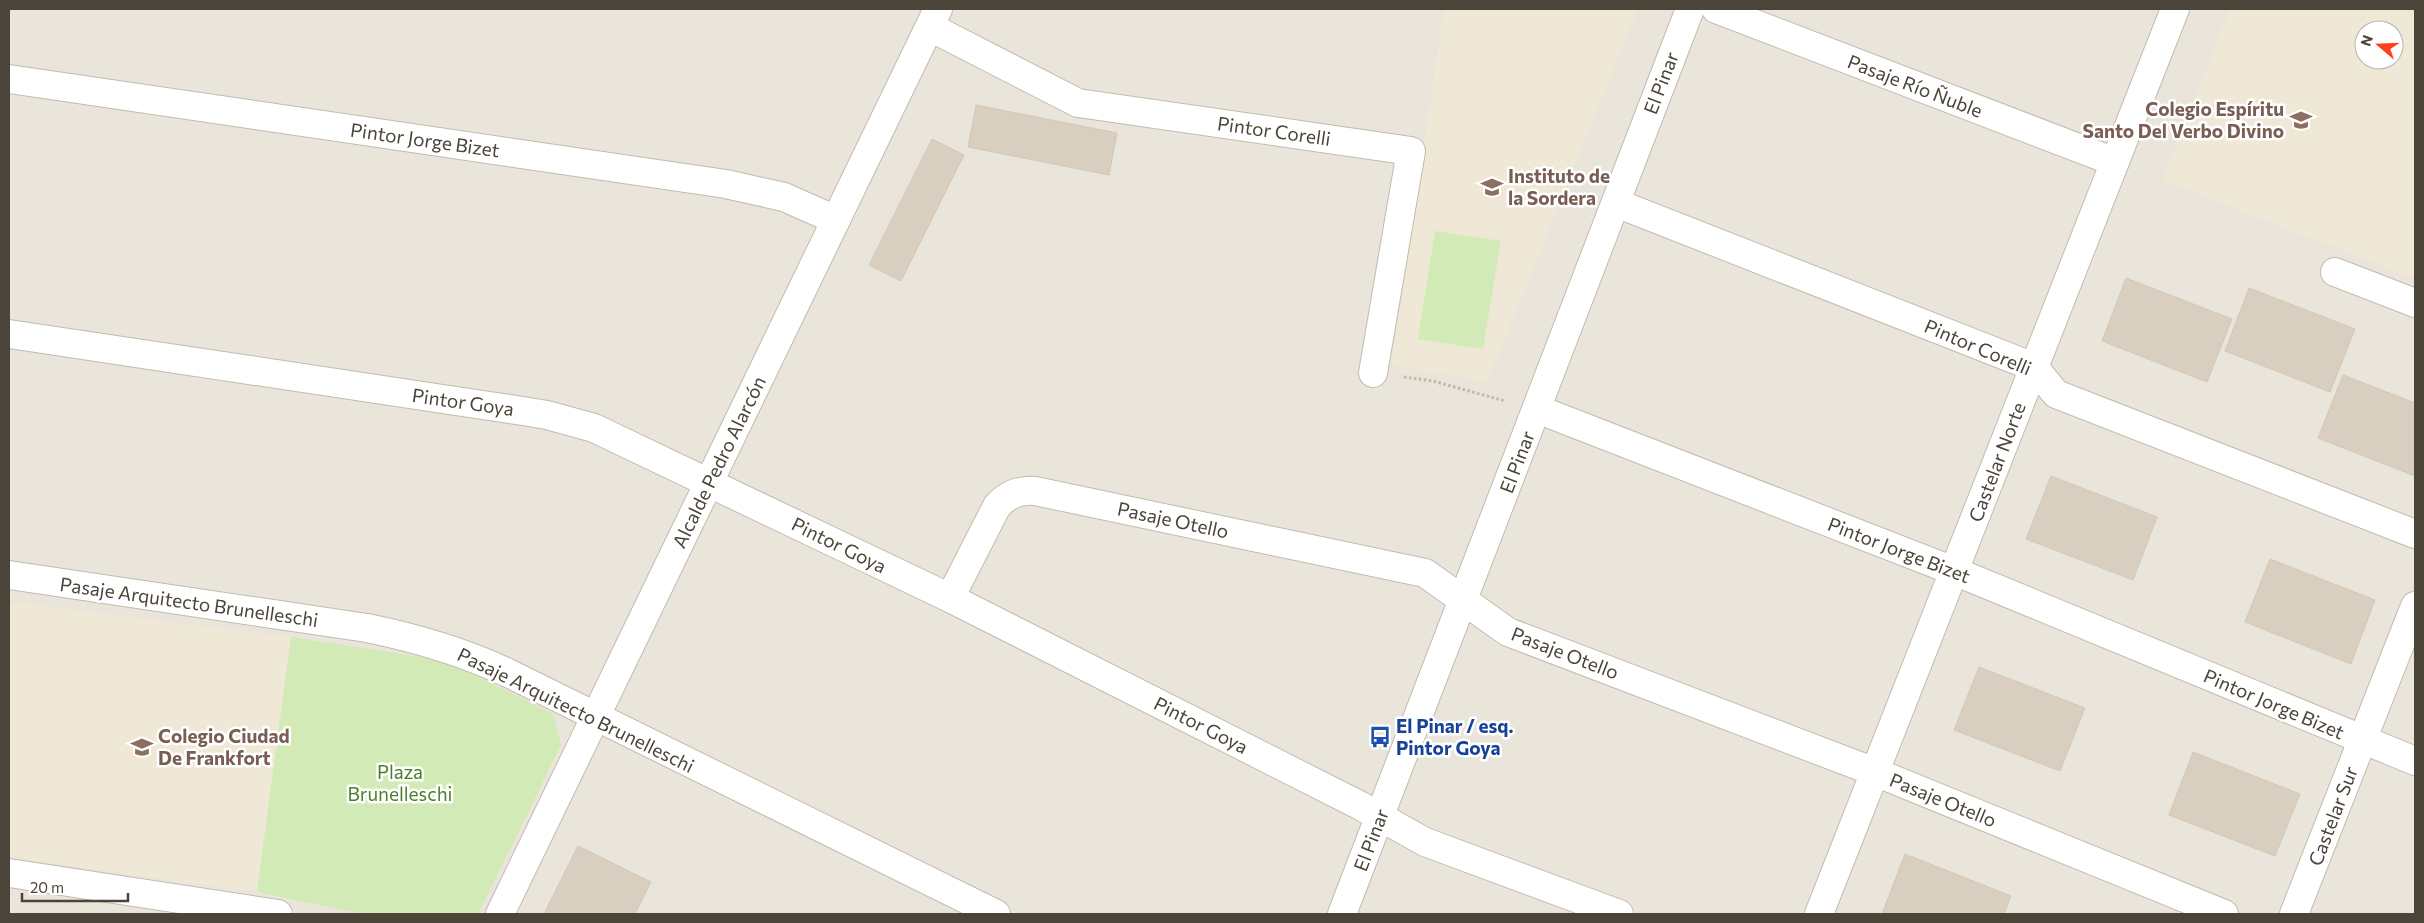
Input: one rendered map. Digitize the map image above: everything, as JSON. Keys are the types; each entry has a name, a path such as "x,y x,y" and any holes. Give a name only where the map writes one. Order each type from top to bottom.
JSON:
{"street":[{"name":"El Pinar","path":"1342,914 1690,9"},
{"name":"Pasaje Río Ñuble","path":"1716,9 2114,162"},
{"name":"Castelar Norte","path":"1819,914 2175,9"},
{"name":"Pintor Corelli","path":"934,18 1078,103 1411,151 1373,373"},
{"name":"Alcalde Pedro Alarcón","path":"500,914 934,18"},
{"name":"Pintor Jorge Bizet","path":"9,79 726,184 784,197 836,220"},
{"name":"Pintor Corelli","path":"1616,203 2034,367 2056,394 2415,534"},
{"path":"2335,272 2415,303"},
{"name":"Pintor Goya","path":"9,334 547,415 594,428 950,598 1380,817 1425,842 1619,914"},
{"name":"Pintor Jorge Bizet","path":"1536,409 1954,571 2415,761"},
{"name":"Pasaje Otello","path":"950,598 996,506 1014,493 1029,490 1425,573 1508,632 1875,772 2224,914"},
{"name":"Pasaje Arquitecto Brunelleschi","path":"9,575 401,635 481,661 996,914"},
{"name":"Castelar Sur","path":"2294,914 2415,606"},
{"path":"9,874 278,914"}],"path":[{"path":"1373,373 1433,381 1536,409"}],"shaded area":[{"path":"9,9 2415,9 2415,914 9,914"},
{"name":"Instituto de la Sordera","path":"1444,9 1638,9 1487,382 1392,365"},
{"name":"Colegio Espíritu Santo Del Verbo Divino","path":"2230,9 2415,9 2415,279 2163,180"},
{"name":"Colegio Ciudad De Frankfort","path":"9,602 291,637 257,892 9,857"}],"green space":[{"path":"1435,231 1501,241 1483,349 1418,339"},
{"name":"Plaza Brunelleschi","path":"291,637 447,661 553,714 561,745 478,914 364,914 257,892"}],"building":[{"path":"976,105 1117,133 1109,175 968,147"},
{"path":"932,139 964,155 901,281 869,265"},
{"path":"2126,278 2232,319 2207,382 2102,341"},
{"path":"2249,288 2355,329 2330,392 2225,351"},
{"path":"2343,375 2415,403 2415,476 2318,438"},
{"path":"2051,476 2157,517 2133,580 2026,539"},
{"path":"2270,559 2375,600 2351,664 2245,622"},
{"path":"1979,667 2085,708 2060,771 1954,730"},
{"path":"2193,752 2300,794 2275,856 2169,815"},
{"path":"578,846 651,882 635,914 544,914"},
{"path":"1905,854 2011,896 2004,914 1882,914"}],"place":[{"name":"Colegio Espíritu Santo Del Verbo Divino","path":"2301,120"},
{"name":"Instituto de la Sordera","path":"1492,187"},
{"name":"El Pinar / esq. Pintor Goya","path":"1380,737"},
{"name":"Colegio Ciudad De Frankfort","path":"142,747"}]}
